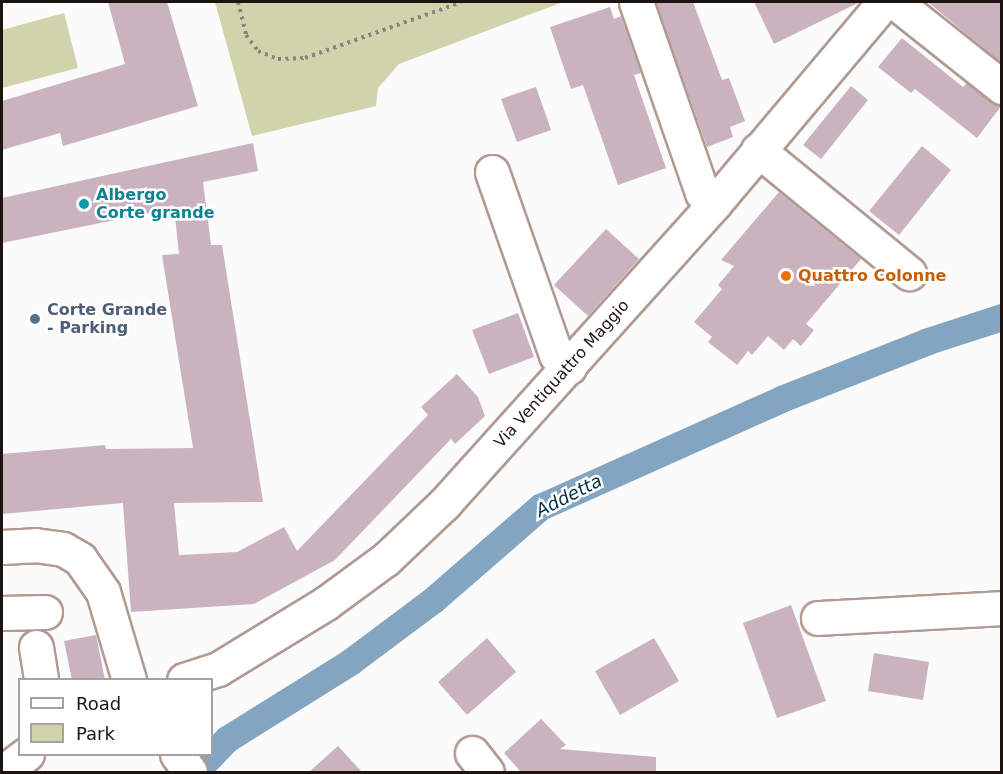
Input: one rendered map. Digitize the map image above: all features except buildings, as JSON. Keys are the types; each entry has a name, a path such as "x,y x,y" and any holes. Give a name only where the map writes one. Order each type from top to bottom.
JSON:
{"street":[{"path":"636,2 702,193 714,204"},
{"name":"Via Ventiquattro Maggio","path":"190,678 219,669 326,603 386,559 444,504 714,204 884,2"},
{"path":"895,2 1002,87"},
{"path":"758,150 909,273"},
{"path":"492,172 556,355 569,367"},
{"path":"2,547 34,545 63,549 81,559 94,574 103,592 128,678"},
{"path":"818,618 1002,608"},
{"path":"2,613 45,612"},
{"path":"36,647 41,678"},
{"path":"3,772 24,756"},
{"path":"178,756 190,772"}],"path":[{"path":"238,2 246,36 258,51 278,59 305,58 461,2"}],"green space":[{"path":"215,2 563,2 399,64 378,88 376,106 252,136"},
{"path":"64,13 78,68 2,88 2,30"}],"waterway":[{"name":"Addetta","path":"213,753 227,739 350,662 433,600 540,507 781,399 928,341 1002,317"},
{"name":"Addetta","path":"195,772 211,756"}],"place":[{"name":"Albergo Corte grande","path":"84,204"},
{"name":"Quattro Colonne","path":"786,276"},
{"name":"Corte Grande - Parking","path":"35,319"}]}
